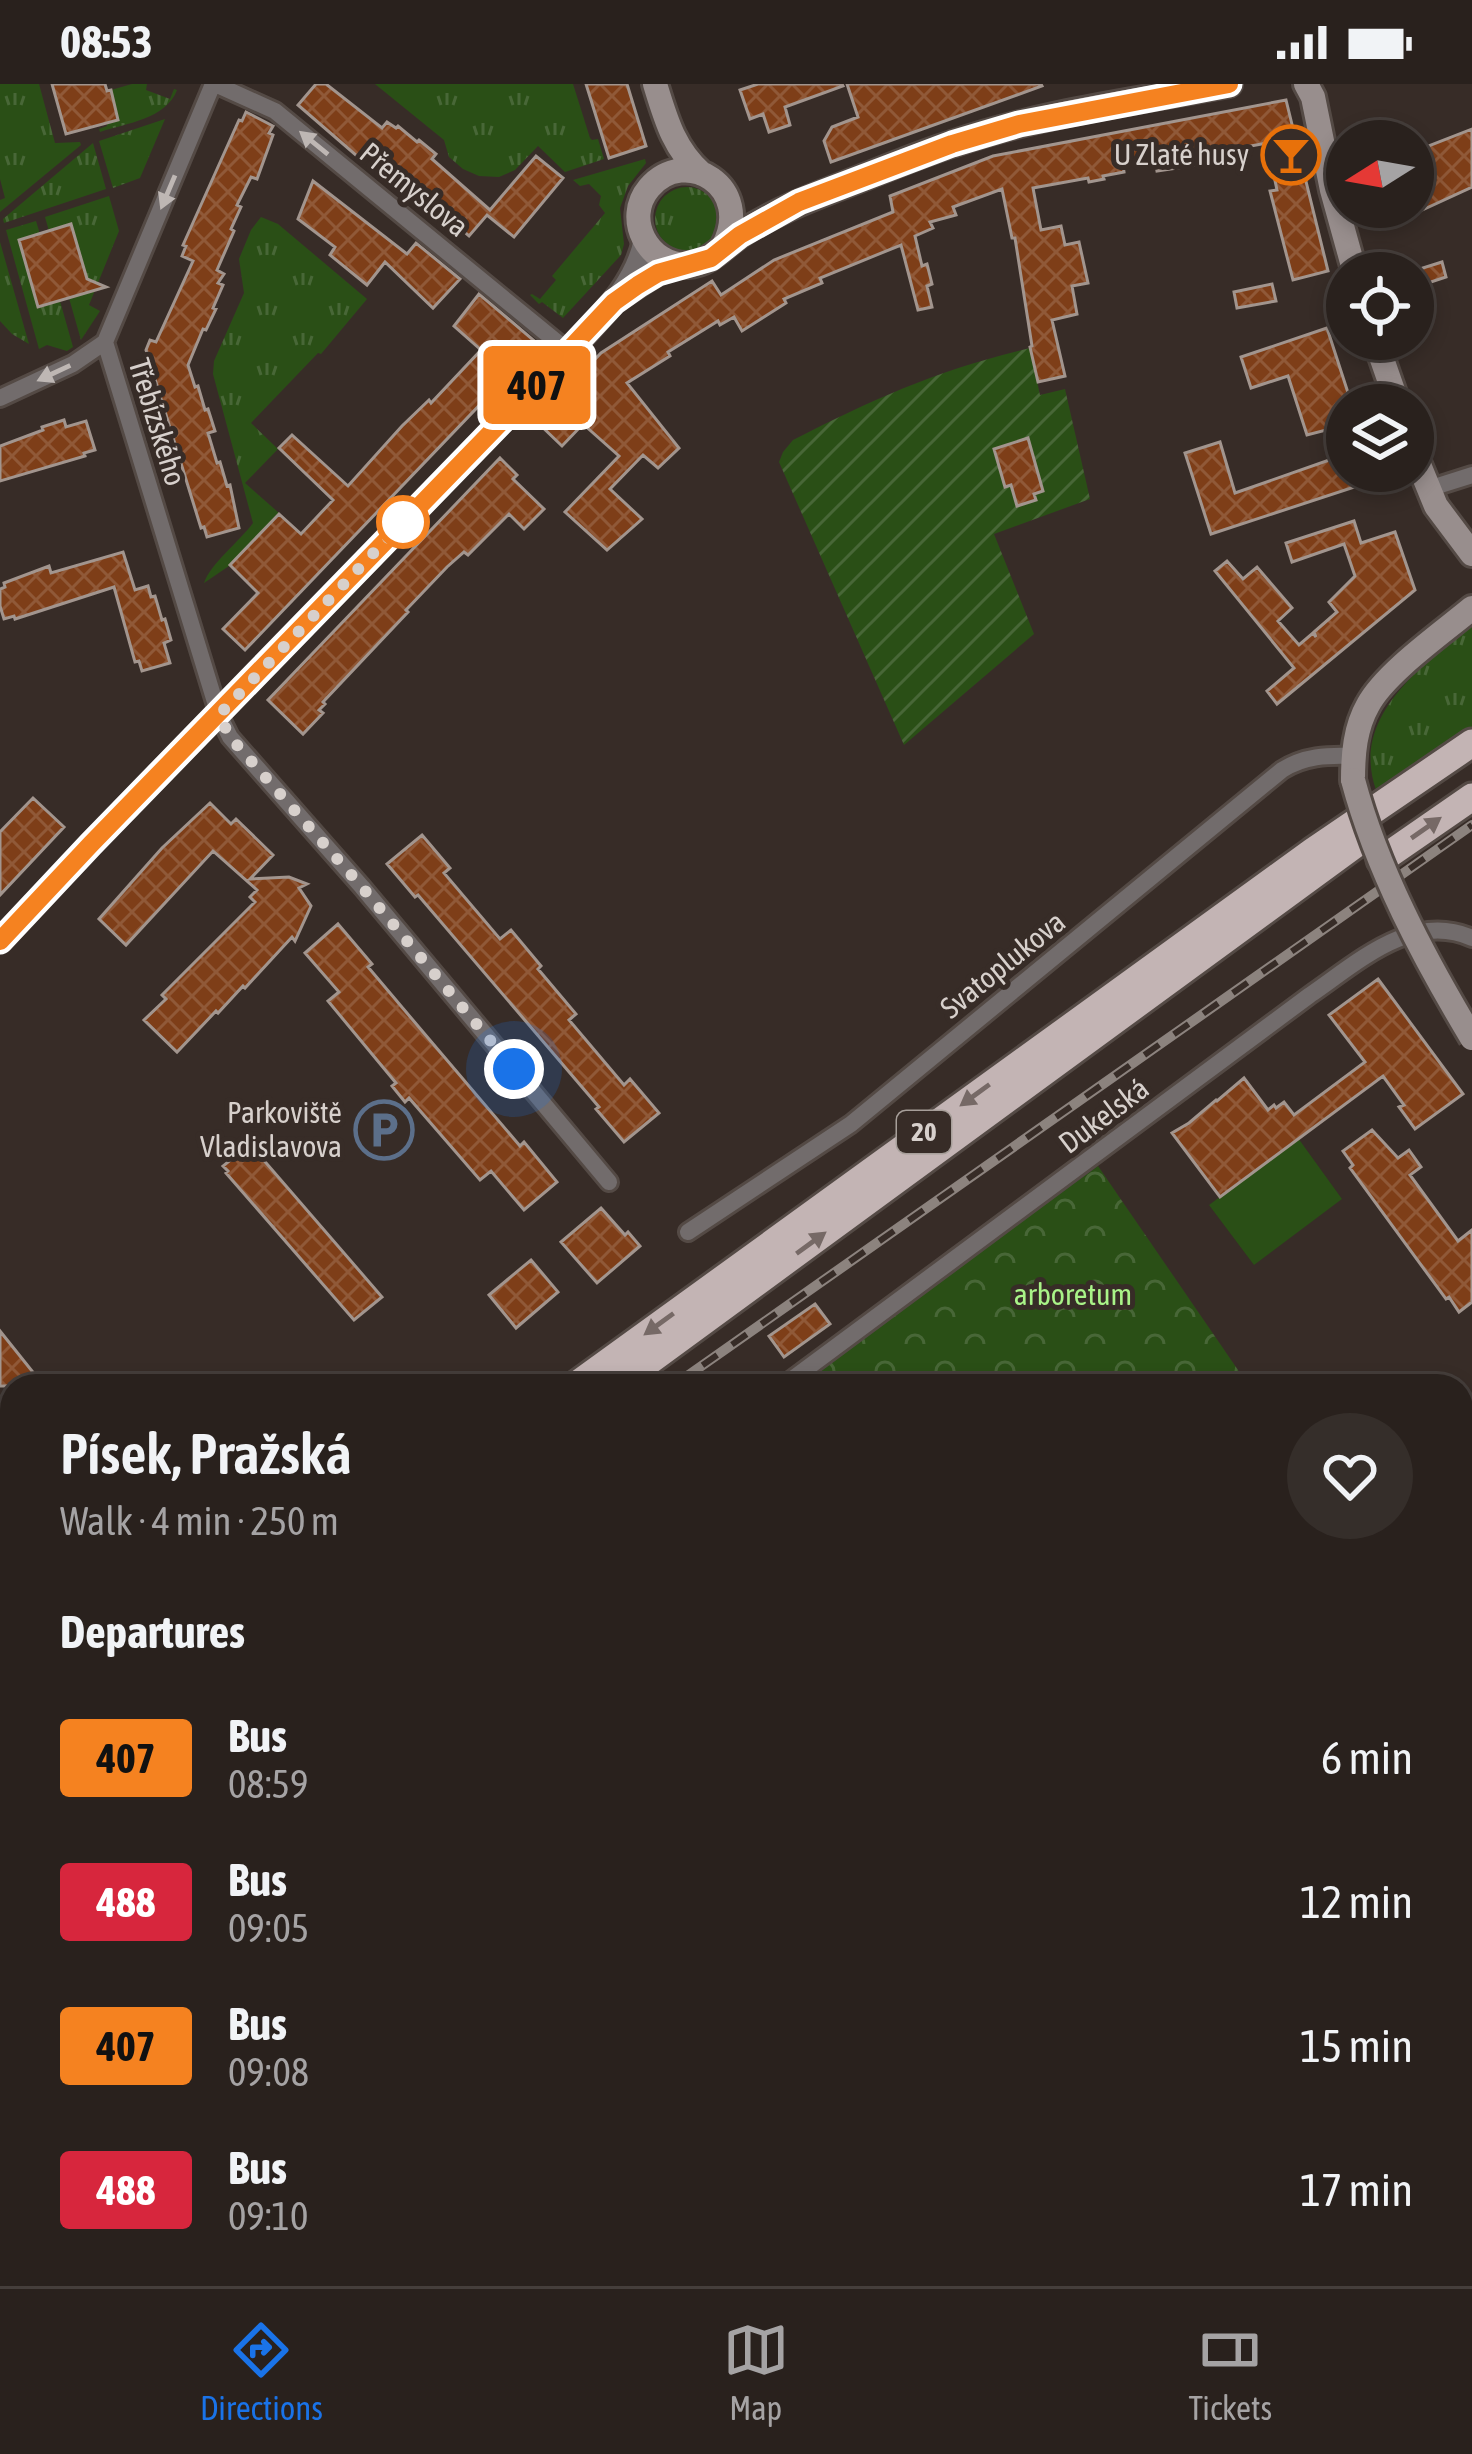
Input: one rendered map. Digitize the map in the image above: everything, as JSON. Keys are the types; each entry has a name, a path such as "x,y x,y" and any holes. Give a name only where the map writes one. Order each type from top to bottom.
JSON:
{"highway":[{"name":"20","path":"591,1374 1312,853 1472,743"},
{"name":"20","path":"631,1374 1472,763"},
{"path":"1381,860 1472,797"}],"main road":[{"path":"656,84 671,149 661,178"},
{"path":"702,174 674,172 650,187 642,199 638,213 644,242 666,261 681,265 711,258 799,202 952,144 1019,124 1229,84"},
{"path":"1306,84 1348,252"},
{"path":"669,130 686,160 724,191 756,205 799,202"},
{"path":"723,248 733,221 724,191"},
{"path":"1430,492 1472,554"},
{"path":"1472,608 1394,674 1370,701 1359,724 1353,768 1363,818 1381,860 1425,954 1472,1038"}],"street":[{"name":"Přemyslova","path":"214,84 275,111 569,352"},
{"name":"Třebízského","path":"214,84 105,342 219,715 230,737 608,1182"},
{"path":"0,941 569,352 614,302 639,265 644,242"},
{"path":"614,302 658,273 681,265"},
{"path":"0,398 73,364 105,342"},
{"path":"1434,487 1472,475"},
{"name":"Svatoplukova","path":"688,1232 851,1124 1282,770 1297,760 1328,755 1353,768"},
{"name":"Dukelská","path":"799,1374 1381,946 1427,931 1460,932 1472,938"}],"green space":[{"path":"0,84 39,84 55,143 81,145 0,212 0,200 5,198 0,179"},
{"path":"147,84 146,90 170,99 177,90 172,100 155,114 100,132 118,119 111,90"},
{"path":"375,84 573,84 590,138 598,139 604,159 565,172 538,146 515,170 499,177 479,176 449,157 444,140"},
{"path":"165,119 140,178 113,188 99,141"},
{"path":"93,143 106,189 4,223 3,219"},
{"path":"645,159 620,208 621,255 563,318 539,304 530,295 540,299 556,280 552,276 605,213 599,205 601,196 589,184 580,186 573,180"},
{"path":"687,187 710,196 719,219 710,242 687,251 664,242 655,219 664,196"},
{"path":"109,196 119,231 89,305 100,311 81,340 69,298 70,225 49,231 45,217"},
{"path":"261,217 278,224 367,299 321,354 251,423 278,449 245,483 279,513 229,566 204,583 253,523 213,374 214,361 244,293 239,259"},
{"path":"36,221 40,234 19,240 38,306 60,301 73,347 67,351 47,345 39,349 6,230"},
{"path":"0,242 29,344 0,321"},
{"path":"1030,348 1040,395 1065,389 1090,499 994,534 1034,634 904,745 779,462 793,440 880,398 967,365"},
{"path":"1472,623 1472,728 1376,790 1373,738 1382,716 1413,675"},
{"path":"1298,1138 1342,1199 1254,1265 1209,1205"},
{"name":"arboretum","path":"1098,1166 1241,1374 812,1374"}],"building":[{"path":"52,84 105,84 111,90 118,120 66,134"},
{"path":"316,84 326,84 382,128 387,122 419,140 436,154 432,159 490,210 536,156 563,178 514,237 487,215 469,236 366,148 358,157 298,105"},
{"path":"586,84 627,84 646,146 609,158"},
{"path":"758,84 843,86 785,107 790,125 769,132 763,114 750,119 740,90"},
{"path":"847,84 1042,86 831,162 824,141 832,127 858,117"},
{"path":"1286,100 1326,272 1293,280 1270,191 1277,190 1267,143 1202,155 1204,164 1157,171 1155,159 1123,165 1124,172 1104,179 1033,188 1041,230 1061,226 1065,245 1079,242 1088,283 1072,286 1077,314 1052,320 1065,376 1038,382 1015,238 1002,189 953,207 956,215 930,222 933,228 915,236 932,284 927,286 932,307 918,310 901,245 820,278 822,283 784,299 786,303 742,331 734,317 720,325 718,321 668,352 670,356 627,383 679,448 658,468 643,455 610,489 642,519 607,550 565,512 619,456 583,424 562,446 536,421 601,353 712,281 721,295 774,260 893,212 890,196 993,156"},
{"path":"246,112 273,126 269,133 273,135 257,179 251,177 237,205 241,207 234,231 217,270 224,274 218,283 223,285 216,309 188,365 215,431 208,433 230,485 239,528 207,537 146,350 150,340 156,342 193,261 182,256 183,245"},
{"path":"1472,129 1472,187 1434,205 1434,144"},
{"path":"313,181 407,254 416,243 460,279 433,308 385,262 367,285 330,255 335,247 298,219"},
{"path":"71,224 87,279 106,287 38,307 19,240"},
{"path":"1442,262 1446,277 1434,281 1434,264"},
{"path":"1272,284 1276,301 1237,308 1234,292"},
{"path":"479,294 538,344 245,650 223,629 258,593 230,565 279,514 301,534 333,500 279,448 292,435 348,486 481,350 454,326"},
{"path":"1326,328 1326,360 1337,360 1345,384 1326,384 1326,430 1307,435 1288,376 1251,388 1241,357"},
{"path":"64,420 66,427 86,421 95,450 0,481 0,446"},
{"path":"1028,438 1043,491 1034,494 1036,500 1017,506 1011,485 1005,487 994,449"},
{"path":"1220,442 1235,493 1326,461 1326,492 1339,492 1211,534 1185,453"},
{"path":"500,458 517,475 513,479 544,509 524,529 509,514 468,555 464,552 447,567 323,702 319,710 323,713 303,734 268,700"},
{"path":"1354,521 1361,543 1395,532 1415,590 1277,704 1267,691 1294,668 1215,571 1227,561 1243,579 1257,567 1292,608 1278,621 1299,645 1313,633 1316,637 1314,632 1337,612 1329,602 1355,576 1344,544 1292,562 1286,543"},
{"path":"123,552 135,590 148,586 165,619 171,640 164,643 170,663 142,671 139,661 135,662 114,587 4,619 0,589 4,583 49,566 51,573"},
{"path":"33,798 64,827 0,895 0,832"},
{"path":"210,803 231,824 236,819 273,855 250,879 289,877 307,884 299,888 311,906 295,941 292,937 177,1052 144,1020 166,999 162,995 255,902 250,897 257,890 213,851 126,945 99,919"},
{"path":"422,835 450,868 444,873 500,939 511,930 541,966 538,969 576,1014 569,1020 624,1085 630,1079 659,1113 624,1142 596,1109 599,1107 387,864"},
{"path":"338,924 423,1032 520,1146 524,1142 557,1182 524,1210 491,1171 480,1180 409,1098 405,1102 392,1086 396,1083 328,1001 339,992 305,953"},
{"path":"1378,979 1463,1094 1415,1129 1383,1076 1220,1197 1172,1133 1244,1078 1268,1110 1284,1102 1294,1115 1365,1062 1329,1015"},
{"path":"1372,1130 1398,1158 1409,1150 1421,1167 1410,1175 1458,1241 1472,1230 1472,1302 1459,1312 1350,1168 1353,1165 1343,1151"},
{"path":"254,1149 382,1297 354,1320 226,1173 223,1166 239,1153 243,1158"},
{"path":"601,1208 640,1246 597,1283 561,1242"},
{"path":"531,1260 558,1292 516,1328 489,1295"},
{"path":"815,1304 830,1324 784,1357 769,1336"},
{"path":"0,1331 34,1374 0,1374"}],"railway":[{"path":"690,1374 1472,825"}],"bus line":[{"name":"407","path":"0,941 614,302 638,285 658,273 711,258 740,235 799,202 952,144 1019,124 1229,84"}],"place":[{"name":"U Zlaté husy","path":"1291,155"},
{"name":"Parkoviště Vladislavova","path":"384,1130"}],"route":[{"path":"403,522 219,715 230,737 514,1069"}]}
